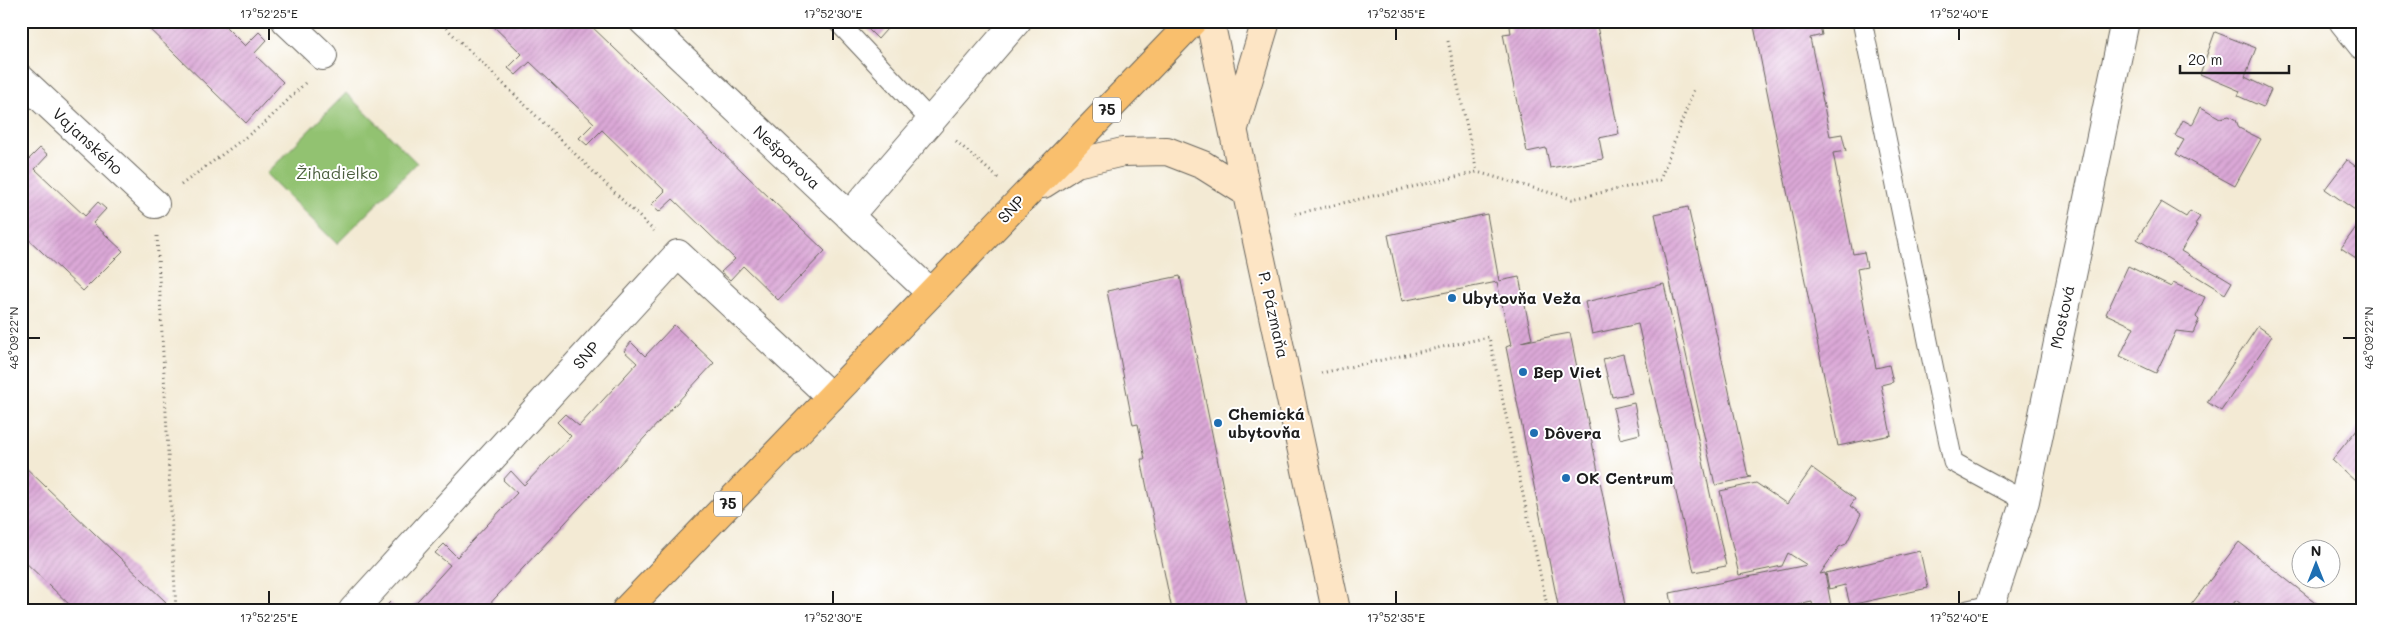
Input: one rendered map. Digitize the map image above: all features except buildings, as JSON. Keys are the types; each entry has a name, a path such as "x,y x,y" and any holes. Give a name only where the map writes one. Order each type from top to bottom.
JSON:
{"main road":[{"name":"SNP","path":"626,610 1193,21"},
{"name":"P. Pázmaňa","path":"1210,21 1336,610"},
{"path":"1233,132 1266,21"},
{"path":"1021,198 1076,163 1123,152 1167,151 1203,165 1246,192"}],"street":[{"path":"286,21 323,56"},
{"name":"Nešporova","path":"643,21 931,293"},
{"path":"849,216 1017,21"},
{"name":"Mostová","path":"1983,608 2025,501 2125,21"},
{"path":"2343,21 2362,45"},
{"name":"Vajanského","path":"21,79 155,204"},
{"path":"678,254 830,397"},
{"name":"SNP","path":"352,610 678,254"}],"lane":[{"path":"837,21 930,120"},
{"path":"1862,21 1953,462 2025,501"}],"path":[{"path":"439,21 678,254"},
{"path":"1448,41 1477,172"},
{"path":"176,610 155,204 266,122 304,83 323,56"},
{"path":"1295,214 1477,172 1572,199 1660,180 1694,90"},
{"path":"930,120 1000,180"},
{"path":"1321,372 1489,337 1548,610"}],"green space":[{"name":"Žihadielko","path":"346,93 417,163 337,244 266,174"}],"place":[{"name":"Ubytovňa Veža","path":"1452,298"},
{"name":"Bep Viet","path":"1523,372"},
{"name":"Chemická ubytovňa","path":"1218,423"},
{"name":"Dôvera","path":"1534,433"},
{"name":"OK Centrum","path":"1566,478"}]}
